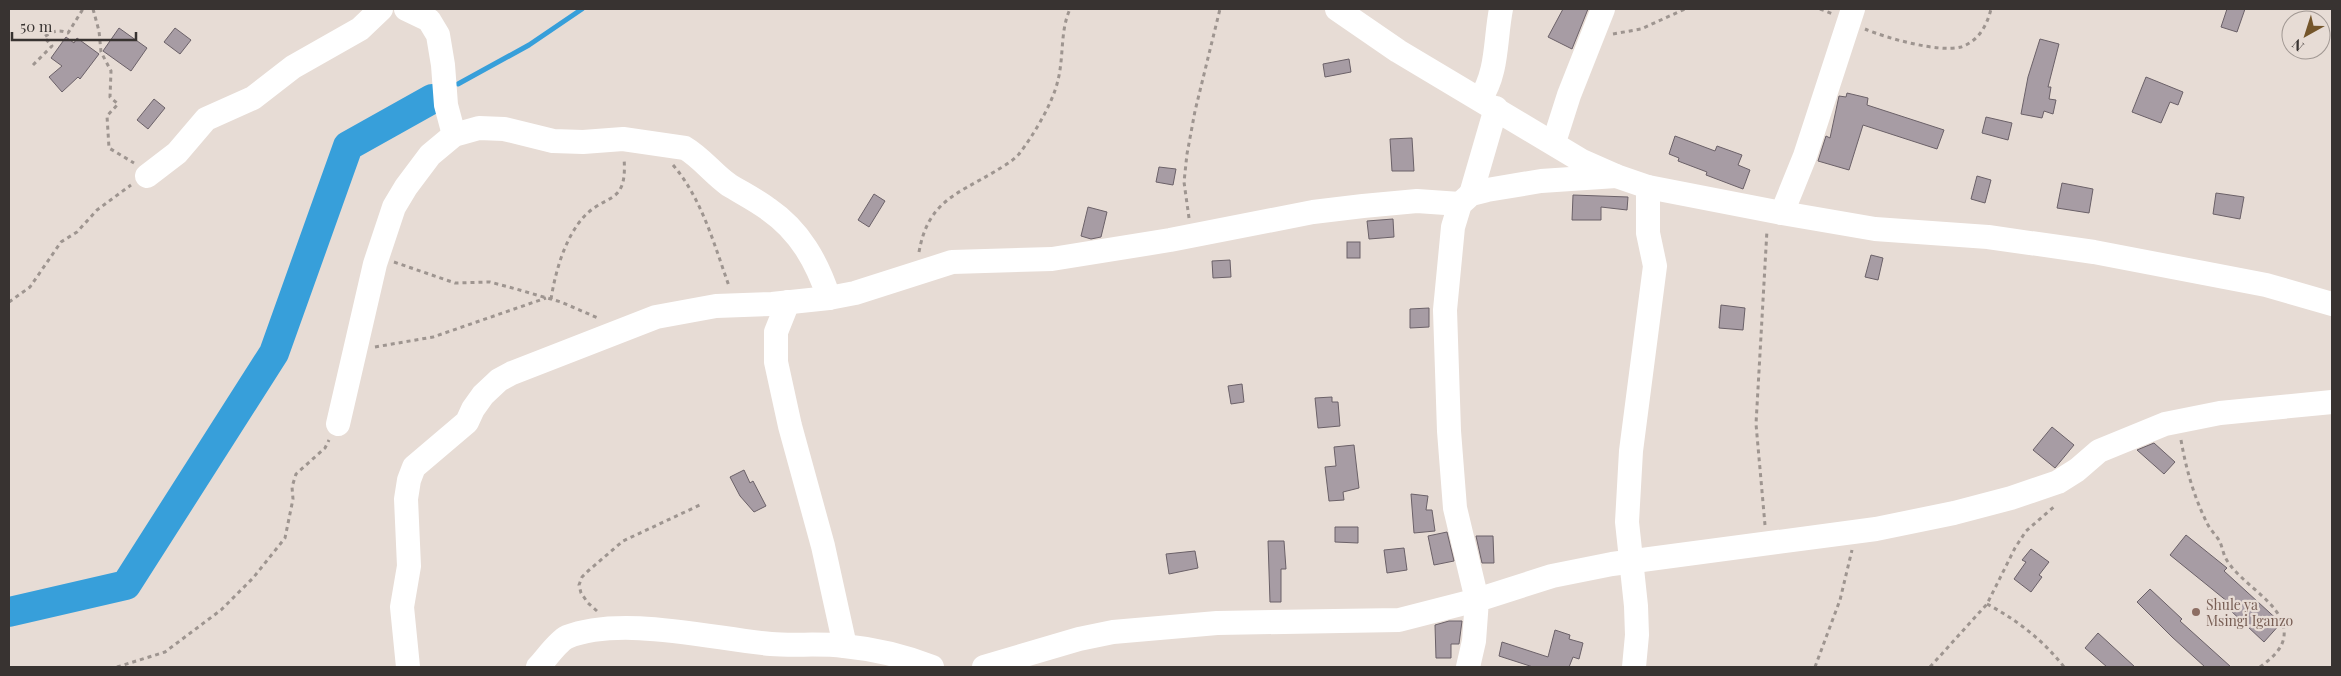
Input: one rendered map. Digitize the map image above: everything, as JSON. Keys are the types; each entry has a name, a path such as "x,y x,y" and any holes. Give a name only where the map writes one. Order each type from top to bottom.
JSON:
{"street":[{"path":"144,178 177,153 206,119 253,98 293,67 360,29 381,9"},
{"path":"406,9 429,20 438,35 444,65 446,105 454,135"},
{"path":"1337,9 1398,51 1554,142 1582,161 1648,187 1875,229 1988,237 2094,252 2266,285 2332,304"},
{"path":"1468,667 1474,641 1477,600 1455,508 1449,431 1445,310 1453,228 1465,199 1488,104 1488,88 1493,72 1501,9"},
{"path":"1554,142 1569,95 1603,9"},
{"path":"1775,212 1805,156 1851,16"},
{"path":"338,424 377,256 394,207 406,186 430,155 454,135 479,128 504,129 525,136 553,141 583,142 623,139 685,148 728,184 768,209 786,223 813,257 822,275 829,298"},
{"path":"408,667 402,607 409,566 406,499 409,480 414,467 467,422 473,409 499,380 550,357 656,317 716,306 829,298 855,293 952,262 1052,259 1338,209 1417,201 1465,199 1541,181 1616,176"},
{"path":"1634,667 1636,625 1627,522 1631,452 1655,266 1648,233 1648,187"},
{"path":"788,302 776,332 776,362 790,426 823,546 845,646"},
{"path":"984,667 1079,639 1113,632 1217,623 1399,620 1477,600 1552,576 1630,561 1855,532 1954,513 2058,482 2078,470 2099,450 2165,424 2220,414 2332,402"},
{"path":"538,667 565,638 601,630 660,631 772,644 845,646 883,652 932,667"}],"path":[{"path":"33,64 52,46 44,37 52,32 61,30 68,33 84,9"},
{"path":"9,302 30,287 54,249 61,242 77,232 97,210 144,178 137,165 109,148 107,116 118,104 110,96 112,71 101,52 99,31 93,9"},
{"path":"917,272 921,240 933,213 941,204 956,193 1007,165 1018,155 1037,126 1052,99 1058,80 1064,25 1070,9"},
{"path":"1192,236 1184,182 1187,154 1195,111 1220,9"},
{"path":"1592,37 1641,29 1685,9"},
{"path":"1851,16 1883,36 1941,48 1961,47 1978,36 1986,26 1991,9"},
{"path":"549,299 562,256 576,226 590,210 620,192 624,184 623,139"},
{"path":"650,142 674,166 690,189 713,241 735,306"},
{"path":"1766,543 1756,424 1775,212"},
{"path":"377,256 455,284 490,282 549,299 621,329"},
{"path":"356,353 388,344 441,335 549,299"},
{"path":"2179,422 2188,479 2207,524 2220,541 2225,557 2241,578 2279,614 2284,631 2282,645 2273,658 2260,667"},
{"path":"117,667 165,652 221,610 252,578 285,538 292,499 292,486 296,474 325,448 338,424"},
{"path":"1930,667 1987,604 2014,548 2037,520 2060,501"},
{"path":"601,630 602,619 581,593 579,585 582,577 623,542 702,504"},
{"path":"1815,667 1845,584 1855,532"},
{"path":"1987,604 2019,623 2054,654 2064,667"}],"building":[{"path":"1563,9 1588,9 1572,49 1548,37"},
{"path":"2227,9 2245,9 2237,32 2221,27"},
{"path":"119,28 147,48 131,71 103,51"},
{"path":"175,28 191,40 180,54 164,42"},
{"path":"66,37 74,43 77,38 99,54 80,79 78,77 62,92 49,77 62,66 51,58"},
{"path":"2040,39 2059,44 2048,87 2051,87 2049,99 2056,100 2053,114 2044,111 2042,118 2021,114 2028,77"},
{"path":"1349,59 1351,72 1325,77 1323,64"},
{"path":"2146,77 2183,92 2178,105 2170,102 2161,123 2132,112"},
{"path":"1847,93 1868,98 1867,105 1944,130 1937,149 1863,125 1849,170 1818,161 1826,136 1830,138 1839,96 1846,97"},
{"path":"154,99 165,108 148,129 137,120"},
{"path":"1986,117 2012,123 2008,140 1982,133"},
{"path":"1675,136 1715,151 1717,146 1742,155 1738,165 1750,170 1743,189 1706,175 1707,172 1678,161 1679,158 1669,154"},
{"path":"1412,138 1414,171 1392,171 1390,139"},
{"path":"1159,167 1176,169 1173,185 1156,182"},
{"path":"1977,176 1991,180 1985,203 1971,199"},
{"path":"2062,183 2093,189 2089,213 2057,208"},
{"path":"2216,193 2244,197 2240,219 2213,214"},
{"path":"874,194 885,201 869,227 858,220"},
{"path":"1573,195 1628,197 1627,210 1601,207 1601,220 1572,220"},
{"path":"1088,207 1107,212 1101,237 1091,239 1081,236"},
{"path":"1393,219 1394,237 1369,239 1367,221"},
{"path":"1347,242 1360,242 1360,258 1347,258"},
{"path":"1871,255 1883,258 1878,280 1865,277"},
{"path":"1230,260 1231,277 1213,278 1212,261"},
{"path":"1721,305 1745,308 1743,330 1719,328"},
{"path":"1429,308 1429,327 1410,328 1410,309"},
{"path":"1242,384 1244,402 1231,404 1228,386"},
{"path":"1332,397 1332,402 1338,402 1340,426 1318,428 1315,398"},
{"path":"2052,427 2074,445 2055,468 2033,450"},
{"path":"2154,443 2175,462 2164,474 2137,450"},
{"path":"1354,445 1359,488 1343,492 1344,500 1329,501 1325,467 1336,466 1334,447"},
{"path":"744,470 750,483 753,481 766,506 754,512 740,496 730,477"},
{"path":"1411,494 1428,496 1426,510 1432,510 1435,531 1414,533"},
{"path":"1335,527 1358,527 1358,543 1335,542"},
{"path":"1447,532 1454,561 1434,565 1428,536"},
{"path":"2186,535 2227,568 2224,571 2281,623 2264,642 2230,610 2233,606 2170,555"},
{"path":"1476,536 1493,536 1494,563 1482,563"},
{"path":"1268,541 1284,541 1286,569 1281,569 1281,602 1270,602"},
{"path":"1404,548 1407,570 1387,573 1384,550"},
{"path":"2031,549 2049,562 2039,575 2042,577 2031,592 2014,579 2026,562 2022,560"},
{"path":"1195,551 1198,568 1169,574 1166,554"},
{"path":"2150,589 2182,619 2180,621 2231,667 2205,667 2172,637 2137,602"},
{"path":"1449,621 1462,621 1459,644 1451,644 1451,658 1436,658 1435,625"},
{"path":"1555,630 1570,635 1569,639 1583,643 1579,659 1573,657 1569,667 1533,667 1499,656 1502,642 1548,657"},
{"path":"2098,633 2135,667 2107,667 2085,648"}],"waterway":[{"path":"458,84 529,45 582,9"},
{"path":"9,612 126,585 274,353 348,146 432,99"}],"place":[{"name":"Shule ya Msingi Iganzo","path":"2196,612"}]}
